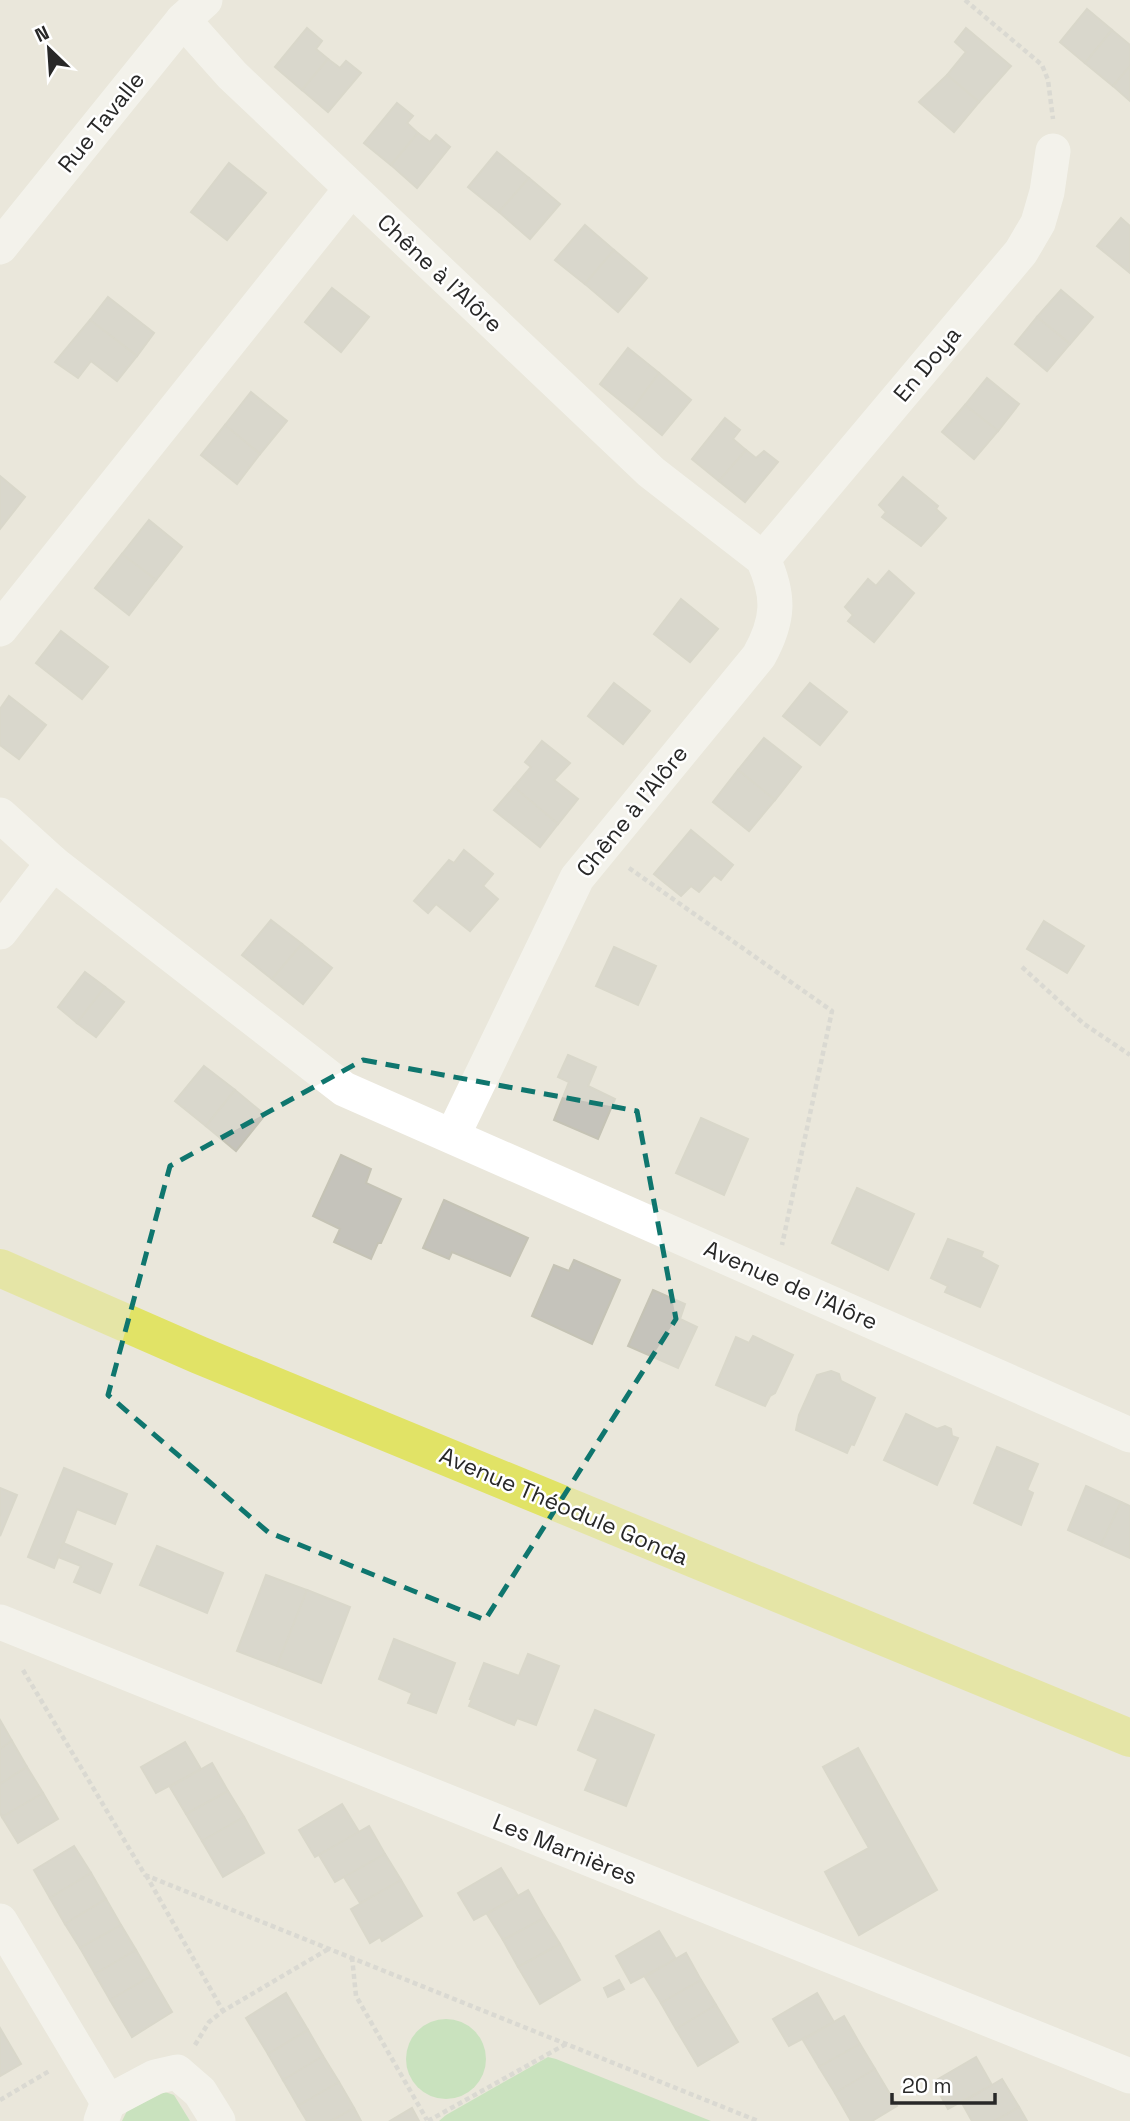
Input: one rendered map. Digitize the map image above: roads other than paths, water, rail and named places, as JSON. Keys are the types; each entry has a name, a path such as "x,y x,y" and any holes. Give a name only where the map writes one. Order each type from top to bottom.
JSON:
{"main road":[{"name":"Avenue Théodule Gonda","path":"0,1268 199,1355 1130,1738"}],"street":[{"name":"Chêne à l'Alôre","path":"194,10 232,75 651,472 763,559 772,579 775,615 770,635 759,656 599,847 577,878 453,1135"},
{"name":"Rue Tavalle","path":"0,247 194,10"},
{"name":"En Doya","path":"763,559 1021,252 1038,223 1047,192 1053,151"},
{"path":"0,629 351,189"},
{"path":"0,815 53,863 344,1088 453,1135"},
{"path":"0,932 53,863"},
{"name":"Avenue de l'Alôre","path":"453,1135 1130,1435"},
{"name":"Les Marnières","path":"0,1622 1130,2076"},
{"path":"0,1921 79,2054 104,2112 155,2077 177,2072 200,2092 218,2121"}]}
